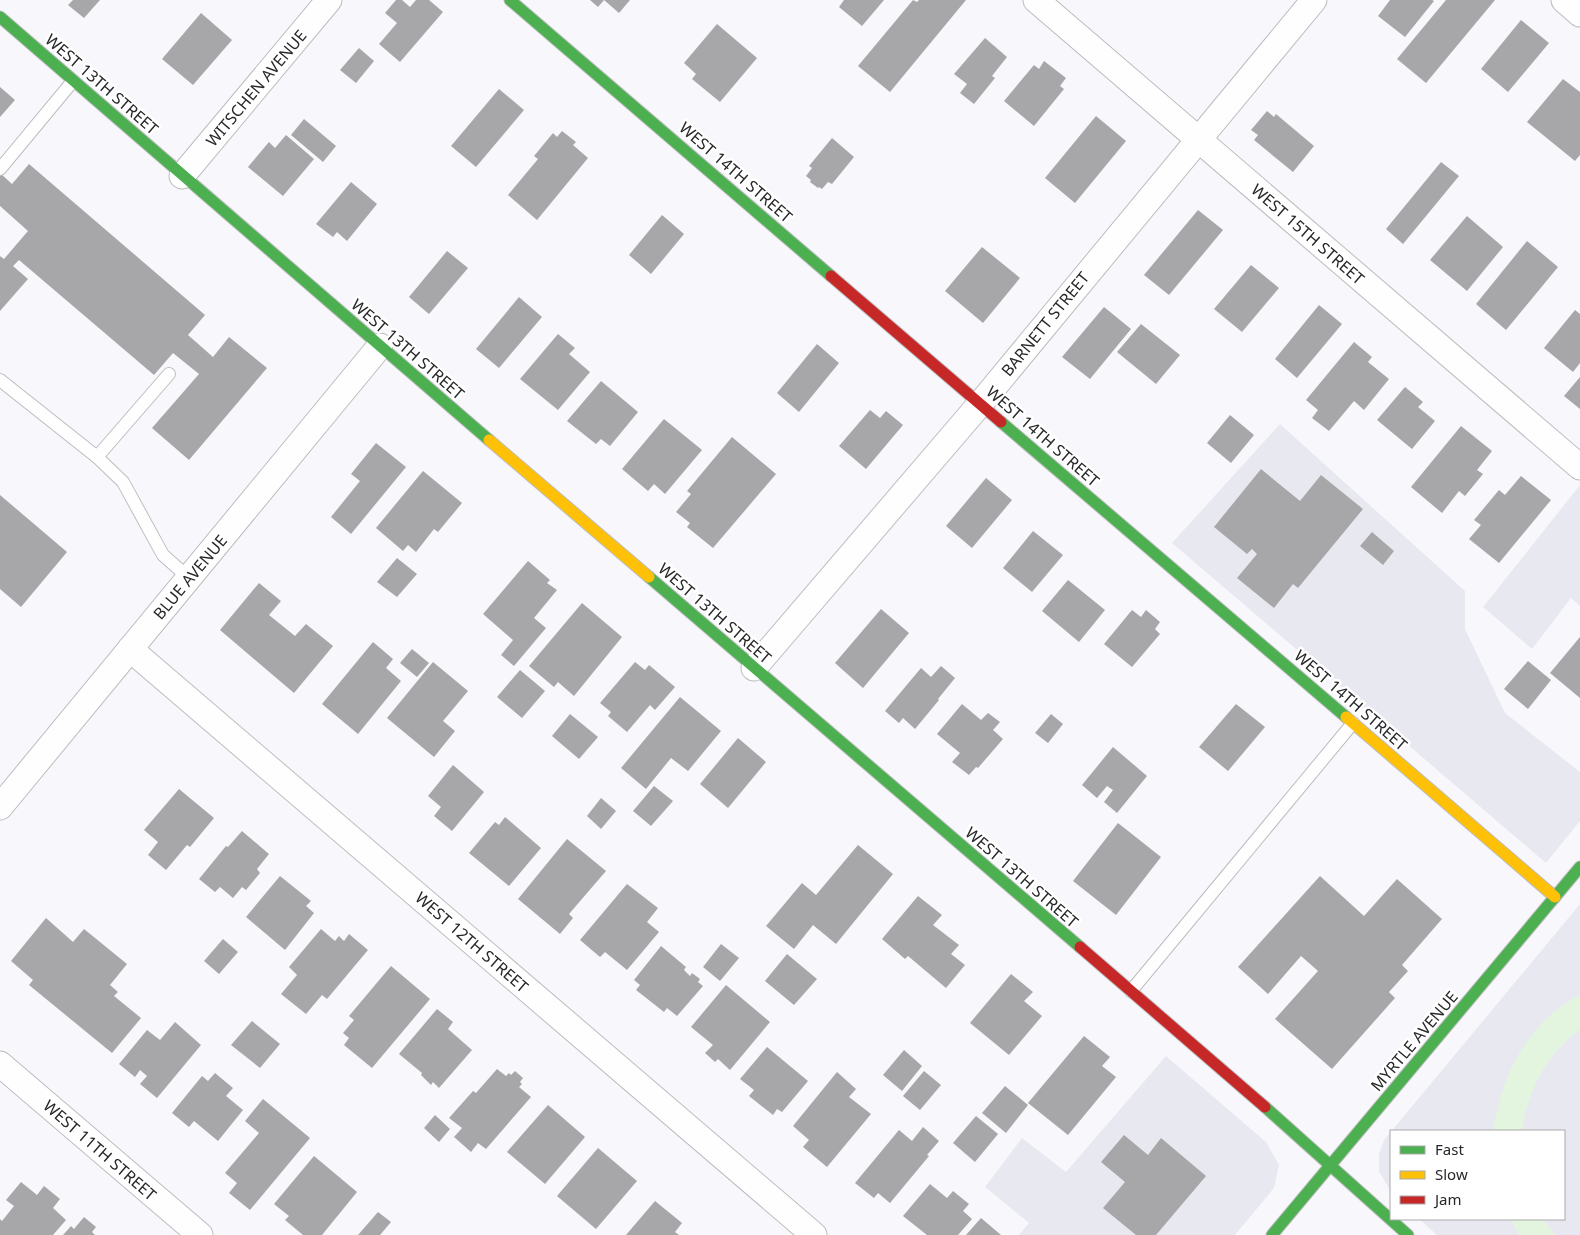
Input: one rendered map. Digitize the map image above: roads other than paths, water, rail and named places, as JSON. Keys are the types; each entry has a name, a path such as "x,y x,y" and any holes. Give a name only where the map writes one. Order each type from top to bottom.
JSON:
{"street":[{"name":"WITSCHEN AVENUE","path":"182,176 329,0"},
{"name":"WEST 14TH STREET","path":"510,0 1555,897"},
{"name":"WEST 15TH STREET","path":"1036,0 1580,467"},
{"name":"BARNETT STREET","path":"754,668 980,404 1197,139 1314,0"},
{"path":"1564,0 1580,14"},
{"name":"WEST 13TH STREET","path":"0,17 182,176 1291,1129 1390,1219"},
{"name":"BLUE AVENUE","path":"0,808 380,346"},
{"name":"WEST 12TH STREET","path":"130,649 814,1235"},
{"name":"MYRTLE AVENUE","path":"1272,1235 1580,867"},
{"name":"WEST 11TH STREET","path":"0,1064 200,1235"},
{"name":"WEST 13TH STREET","path":"1391,1220 1408,1235"}],"lane":[{"path":"0,169 73,81"},
{"path":"97,457 169,374"},
{"path":"0,380 97,457 123,482 163,555 190,578"},
{"path":"1131,991 1353,723"}]}
